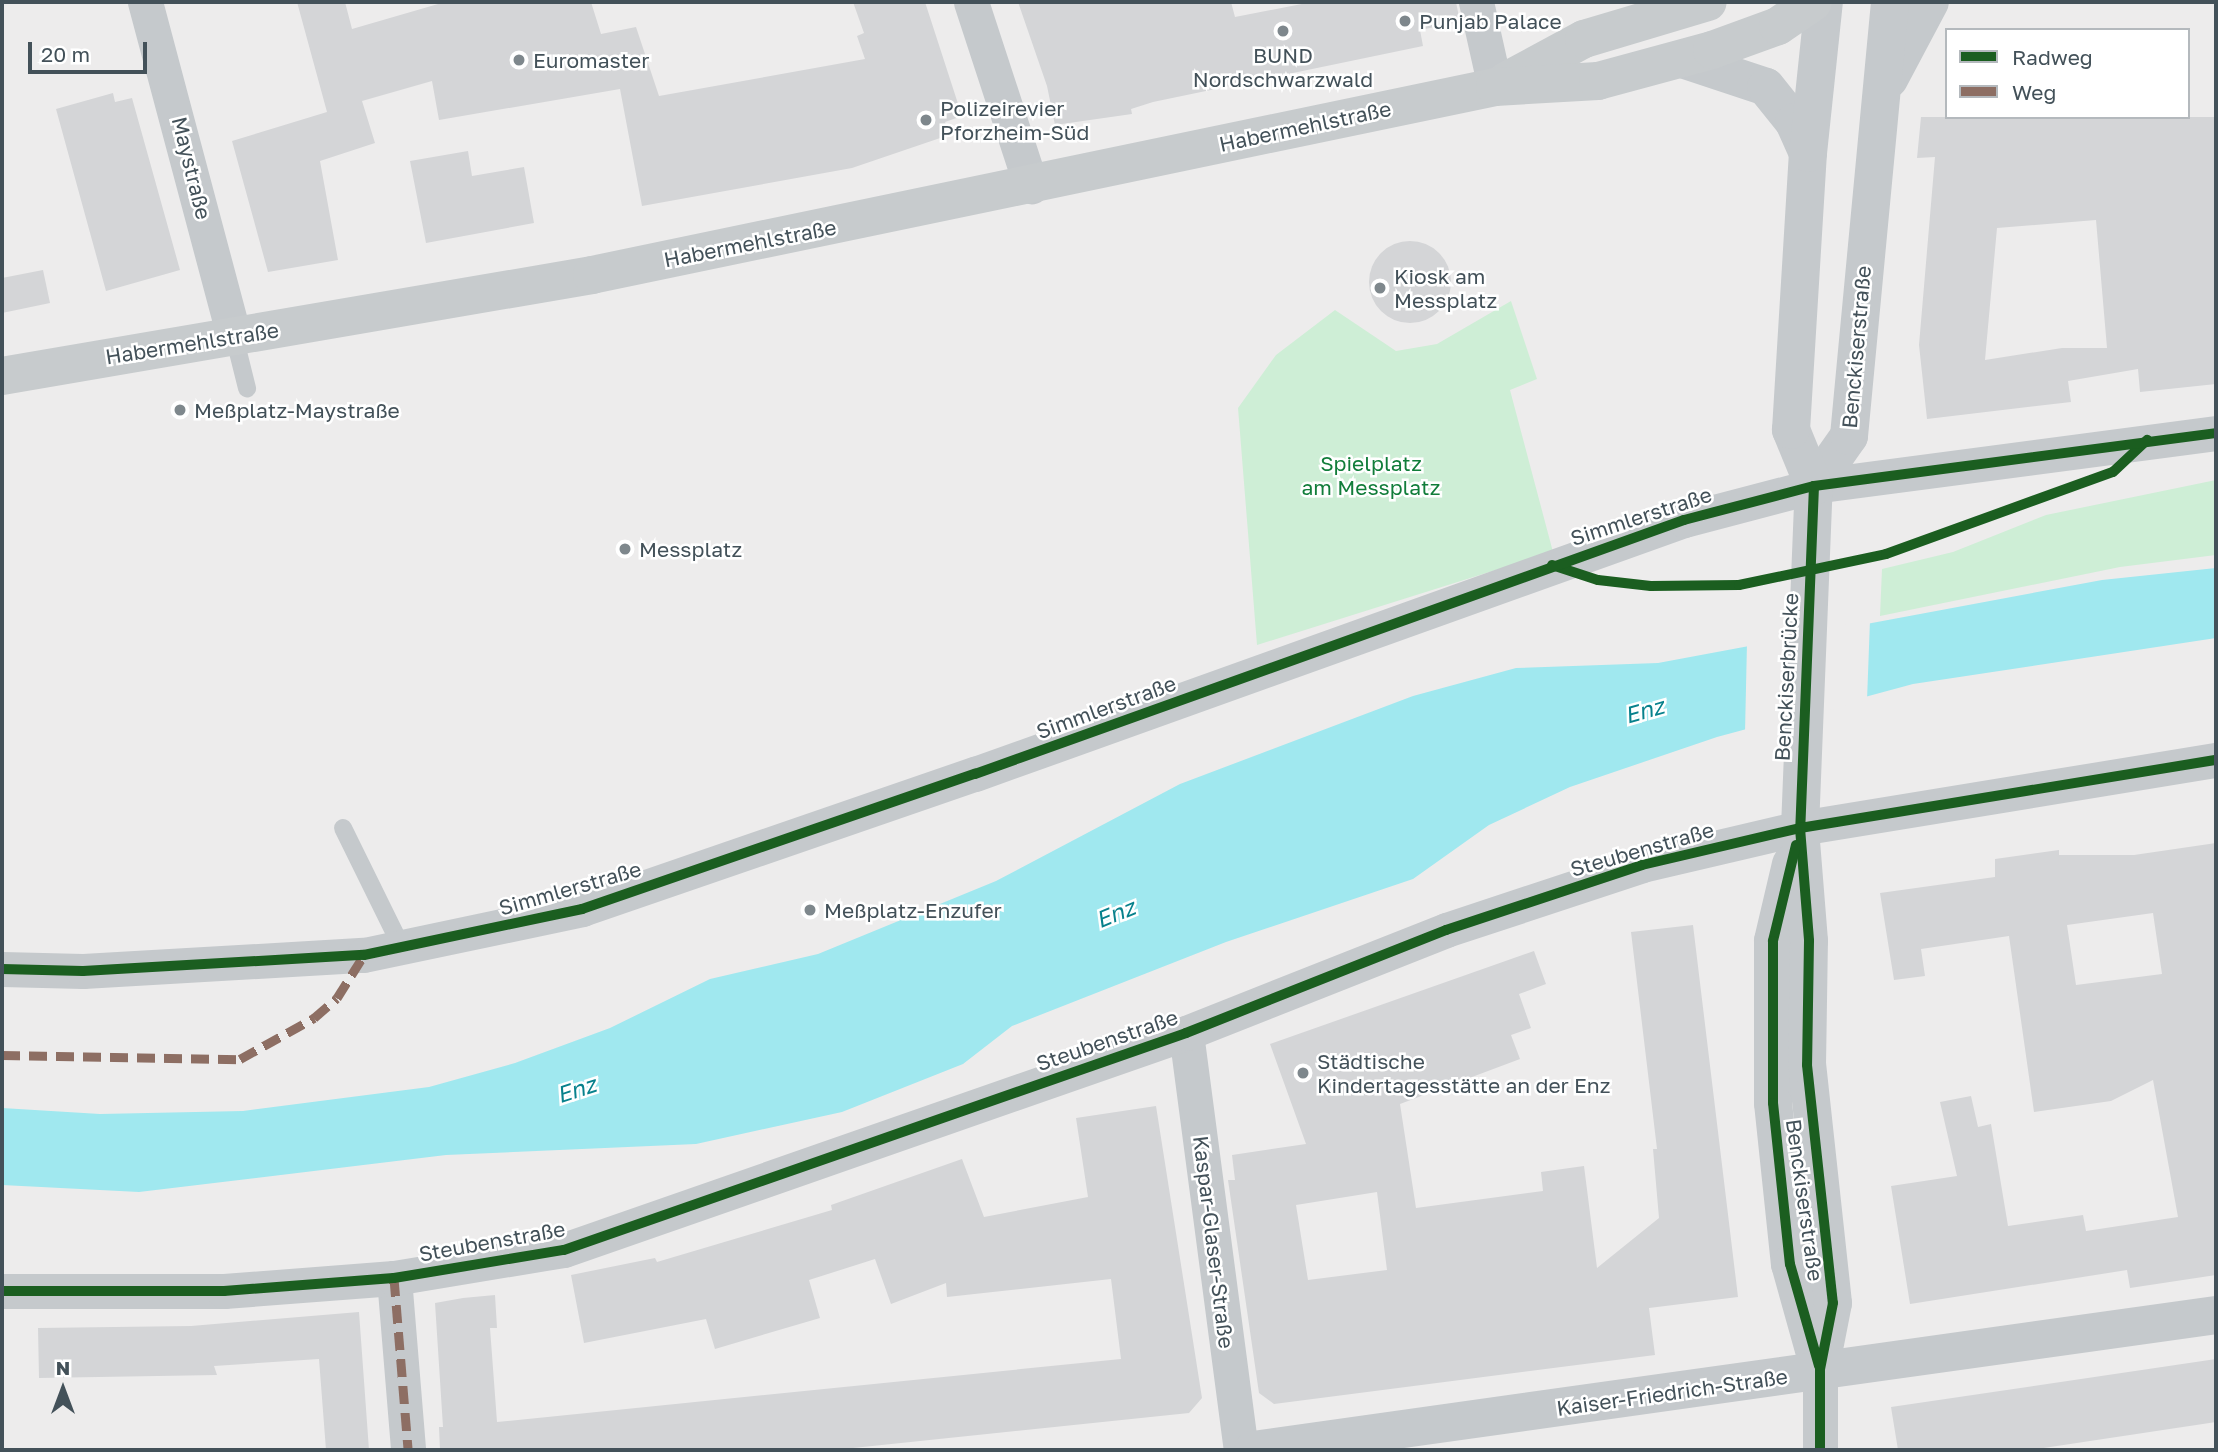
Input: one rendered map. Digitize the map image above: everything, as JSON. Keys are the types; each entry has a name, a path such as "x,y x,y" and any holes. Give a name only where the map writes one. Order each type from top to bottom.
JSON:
{"main road":[{"name":"Habermehlstraße","path":"1495,87 1584,39 1708,2"},
{"name":"Habermehlstraße","path":"2,376 592,275 1031,186 1495,87 1598,81 1685,60 1778,26 1813,2"}],"street":[{"name":"Maystraße","path":"145,2 234,336"},
{"path":"971,2 1031,186"},
{"path":"1476,2 1495,87"},
{"path":"1814,486 1791,430 1808,153 1824,2"},
{"name":"Benckiserstraße","path":"1814,486 1849,436 1890,2"},
{"path":"1880,97 1930,2"},
{"path":"1685,60 1766,87 1794,122 1808,153"},
{"name":"Simmlerstraße","path":"2,969 83,971 403,950 582,909 975,774 1684,520 1814,486 2216,433"},
{"name":"Benckiserbrücke","path":"1800,828 1814,486"},
{"name":"Steubenstraße","path":"2,1291 224,1291 394,1278 564,1250 1186,1033 1446,930 1642,865 1800,828 2216,760"},
{"name":"Benckiserstraße","path":"1800,828 1773,941 1769,1026 1773,1103 1790,1264 1820,1369"},
{"name":"Kaspar-Glaser-Straße","path":"1186,1033 1241,1450"},
{"name":"Steubenstraße","path":"394,1278 408,1450"},
{"name":"Kaiser-Friedrich-Straße","path":"1252,1450 1706,1390 1820,1369 2216,1315"},
{"path":"1820,1369 1821,1450"}],"lane":[{"path":"234,336 247,388"},
{"path":"343,828 403,950"}],"green space":[{"name":"Spielplatz am Messplatz","path":"1511,301 1537,379 1510,390 1553,552 1257,645 1238,408 1276,355 1335,310 1396,351 1437,344"},
{"path":"2216,480 2216,555 2120,567 1880,616 1882,569 1953,552 2046,515"}],"water":[{"name":"Enz","path":"2216,568 2216,638 1913,684 1717,737 1570,787 1489,825 1413,879 1226,942 1012,1026 963,1064 842,1112 696,1144 446,1155 139,1192 2,1185 2,1108 100,1114 243,1111 429,1087 515,1063 610,1028 710,979 818,954 996,881 1180,784 1413,696 1516,668 1658,663 2102,580"}],"pier":[{"path":"1870,620 1867,700 1745,733 1747,643"}],"building":[{"path":"297,2 345,2 352,29 445,2 591,2 601,34 636,27 659,96 865,59 857,36 864,33 853,2 925,2 962,116 945,122 949,135 852,168 642,206 620,89 439,120 432,81 362,101 375,143 320,161 338,260 268,272 232,141 327,112"},
{"path":"1018,2 1231,2 1235,17 1312,2 1456,2 1460,22 1420,30 1423,46 1153,102 1131,109 1132,114 1055,125 1047,86"},
{"path":"113,93 115,102 132,98 180,270 106,291 56,109"},
{"path":"1921,117 2216,117 2216,384 2140,392 2138,369 2068,381 2071,402 1927,419 1919,345 1935,157 1917,158","holes":["2096,220 2107,348 2062,348 1985,360 1997,228"]},
{"path":"468,151 472,176 524,167 534,223 426,243 410,161"},
{"path":"1410,241 1426,244 1439,253 1448,266 1451,282 1448,298 1439,311 1426,320 1410,323 1394,320 1381,311 1372,298 1369,282 1372,266 1381,253 1394,244"},
{"path":"43,270 50,303 2,313 2,278"},
{"path":"2216,843 2216,1275 2130,1288 2127,1270 1910,1304 1891,1186 1957,1176 1940,1102 1971,1096 1978,1127 1991,1124 2008,1226 2083,1215 2086,1231 2178,1217 2153,1080 2111,1101 2034,1112 2009,936 1921,949 1925,976 1894,980 1880,893 1995,877 1995,859 2059,850 2059,855 2134,855","holes":["2153,913 2162,974 2076,985 2067,925"]},
{"path":"1693,925 1738,1297 1649,1308 1655,1355 1274,1404 1259,1393 1228,1180 1235,1180 1232,1155 1306,1144 1270,1044 1534,951 1546,984 1519,994 1531,1028 1511,1035 1520,1059 1400,1104 1416,1208 1543,1191 1541,1172 1584,1166 1597,1268 1659,1218 1653,1149 1657,1149 1631,932","holes":["1377,1192 1387,1270 1308,1280 1296,1205"]},
{"path":"1156,1106 1202,1398 1189,1413 834,1450 440,1450 439,1427 443,1427 435,1303 463,1298 495,1295 497,1328 490,1328 497,1422 1121,1359 1111,1279 947,1297 946,1283 891,1304 875,1259 809,1280 820,1318 715,1349 706,1319 584,1343 571,1275 655,1258 657,1262 832,1210 831,1205 962,1159 984,1217 1088,1197 1076,1118"},
{"path":"359,1312 369,1450 326,1450 319,1359 214,1366 217,1375 39,1378 38,1328 191,1326"},
{"path":"2216,1359 2216,1422 2030,1450 1898,1450 1891,1407"}],"marked path":[{"path":"2,1055 240,1059 314,1018 337,998 364,955"},
{"path":"388,1279 394,1278 408,1450"}],"cycle path":[{"path":"2,969 83,971 364,955 582,909 975,774 1684,520 1814,486 2216,433"},
{"path":"1552,565 1598,580 1651,586 1739,585 1886,554 2113,472 2147,440"},
{"path":"1814,486 1800,828 1809,941 1807,1065 1833,1303 1820,1369 1820,1450"},
{"path":"2,1291 224,1291 394,1278 564,1250 1186,1033 1446,930 1642,865 1800,828 2216,760"},
{"path":"1796,845 1773,941 1773,1103 1790,1264 1819,1366"}],"place":[{"name":"Punjab Palace","path":"1405,21"},
{"name":"BUND Nordschwarzwald","path":"1283,31"},
{"name":"Euromaster","path":"519,60"},
{"name":"Polizeirevier Pforzheim-Süd","path":"926,120"},
{"name":"Kiosk am Messplatz","path":"1380,288"},
{"name":"Meßplatz-Maystraße","path":"180,410"},
{"name":"Messplatz","path":"625,549"},
{"name":"Meßplatz-Enzufer","path":"810,910"},
{"name":"Städtische Kindertagesstätte an der Enz","path":"1303,1073"}]}
